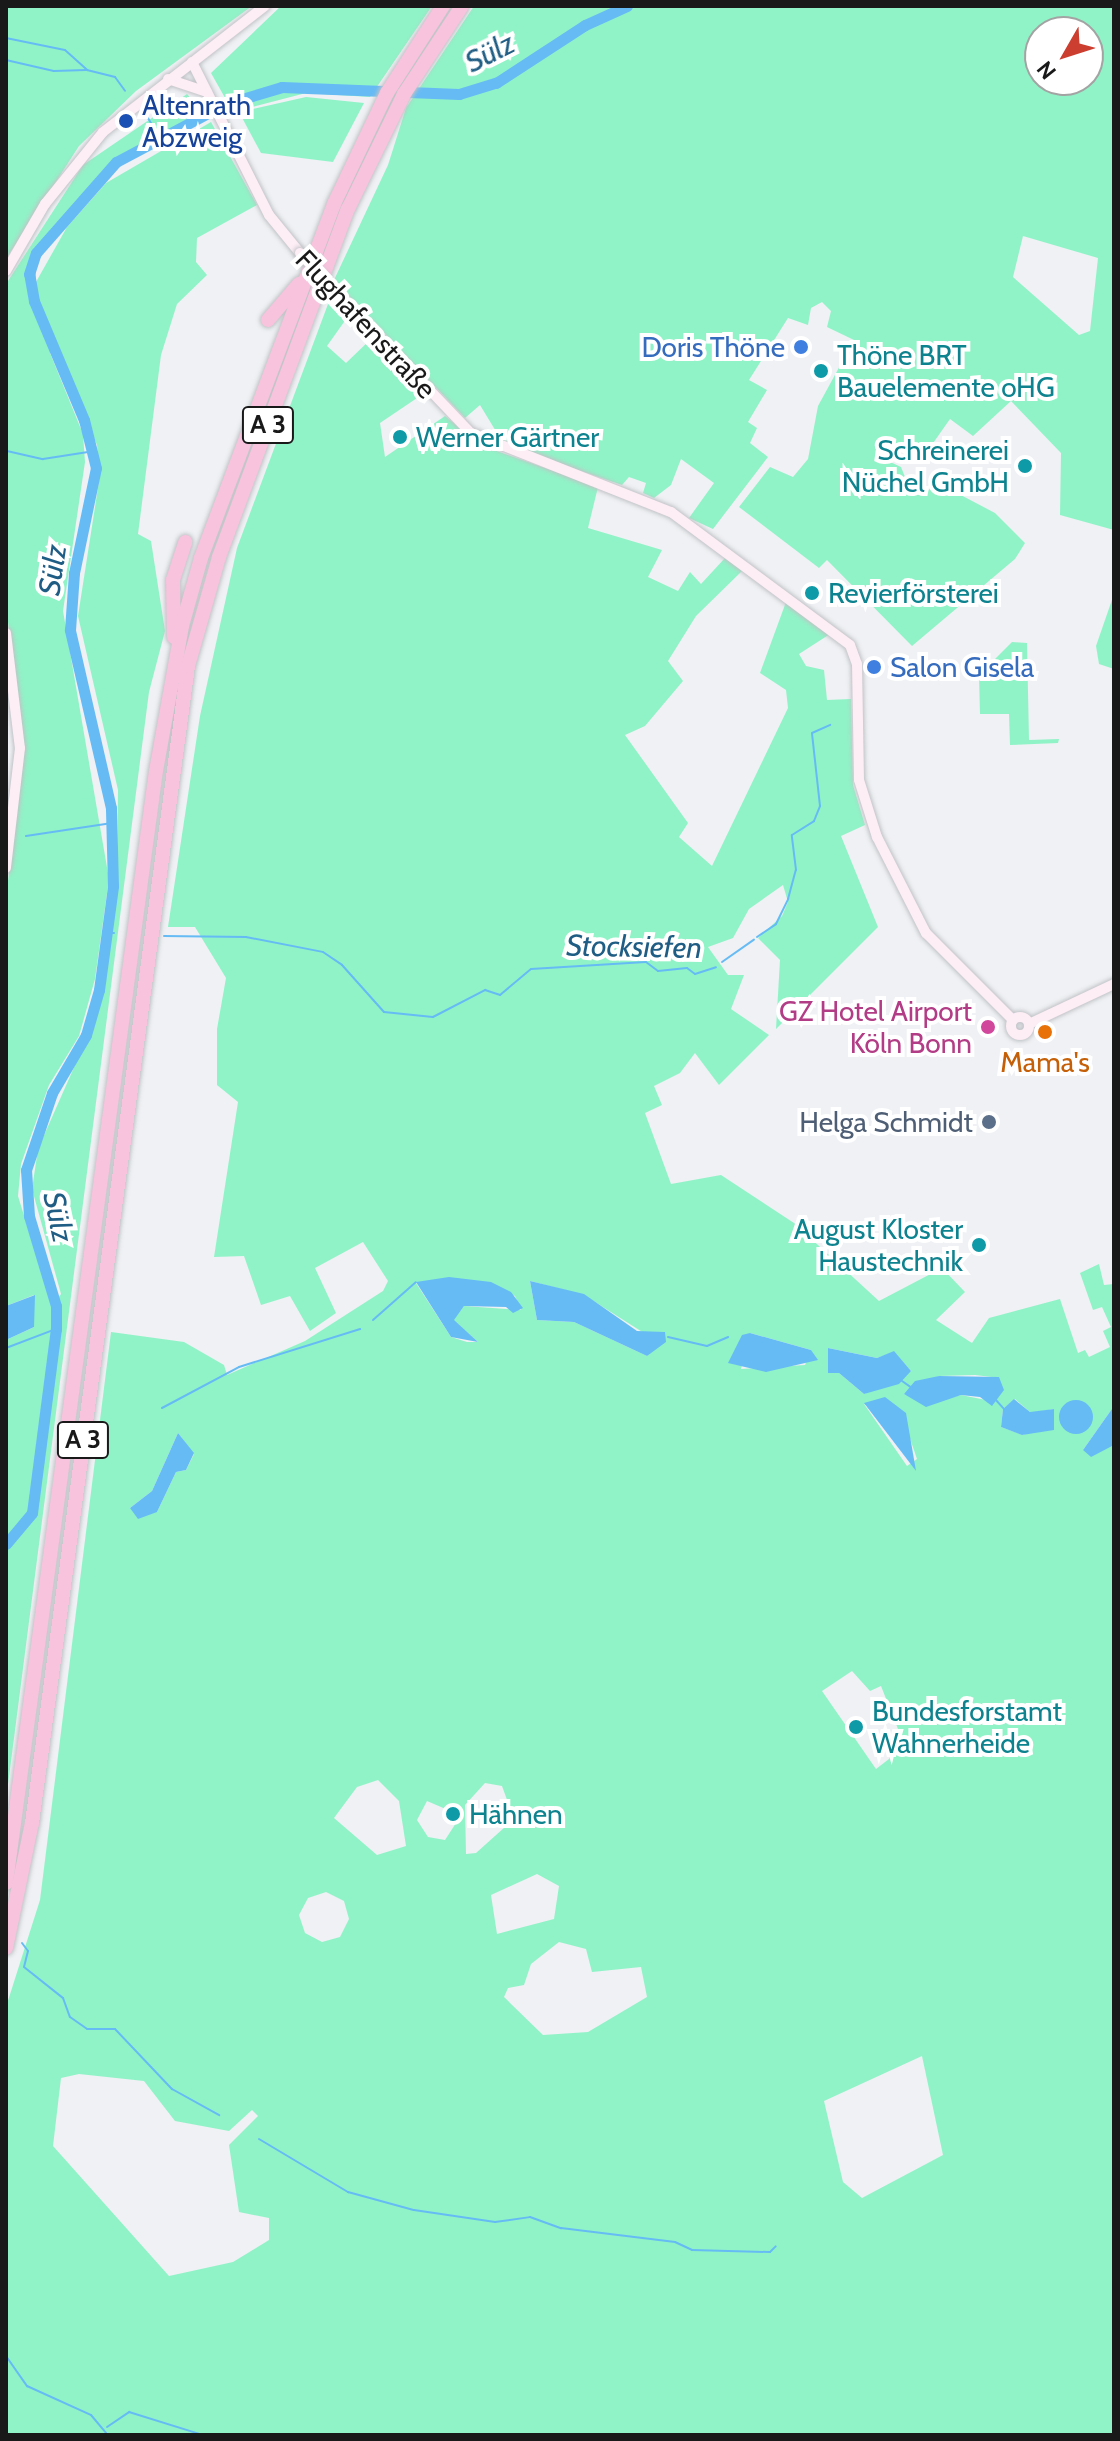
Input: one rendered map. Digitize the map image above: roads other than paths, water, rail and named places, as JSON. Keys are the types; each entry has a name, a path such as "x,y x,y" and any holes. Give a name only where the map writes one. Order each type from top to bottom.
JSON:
{"highway":[{"name":"A 3","path":"6,1883 171,673 201,558 307,275 373,119 443,6"},
{"name":"A 3","path":"6,1948 32,1823 188,666 219,557 348,209 388,122 420,67 462,6"},
{"path":"268,320 307,275"},
{"path":"171,673 173,580 185,542"}],"main road":[{"path":"6,271 84,154 168,79 265,6"},
{"path":"192,62 211,97"},
{"path":"168,79 211,97"},
{"name":"Flughafenstraße","path":"211,97 248,164 269,215 337,293 471,433 671,512 850,645 857,664 857,763 868,816 926,933 1013,1020 1029,1024 1114,984"},
{"path":"6,633 20,769 6,868"}],"water":[{"path":"449,1277 491,1282 511,1292 523,1308 513,1313 506,1307 464,1306 454,1320 478,1342 451,1337 416,1282"},
{"path":"530,1281 584,1294 637,1331 665,1332 666,1342 647,1356 574,1322 537,1320"},
{"path":"35,1295 34,1327 6,1340 6,1306"},
{"path":"750,1333 811,1350 818,1360 766,1372 728,1363 742,1335"},
{"path":"828,1348 877,1358 894,1351 911,1371 899,1384 864,1394 839,1373 828,1373"},
{"path":"939,1376 999,1377 1004,1390 992,1406 980,1397 961,1395 926,1407 904,1394 915,1381"},
{"path":"885,1397 906,1413 916,1471 864,1403"},
{"path":"1014,1399 1030,1412 1054,1409 1054,1430 1022,1435 1001,1427 1003,1409"},
{"path":"1076,1400 1088,1405 1093,1417 1088,1429 1076,1434 1064,1429 1059,1417 1064,1405"},
{"path":"1114,1406 1114,1445 1091,1457 1083,1450"},
{"path":"178,1433 194,1453 186,1470 176,1472 157,1512 138,1519 130,1508 152,1491"}],"waterway":[{"name":"Sülz","path":"6,1544 32,1513 56,1329 56,1306 29,1216 26,1170 52,1093 86,1035 99,990 113,886 111,808 70,630 74,573 96,468 84,420 34,301 29,274 36,253 116,162 225,104 282,87 459,94 496,83 585,25 627,6"},
{"path":"6,38 65,50 87,70 115,77 125,91"},
{"path":"6,60 54,71 86,70"},
{"path":"146,115 160,137"},
{"path":"7,451 43,459 94,451"},
{"name":"Stocksiefen","path":"757,937 776,924 788,899 796,870 792,835 814,821 820,806 812,733 830,725"},
{"path":"26,836 112,823"},
{"name":"Stocksiefen","path":"107,933 114,933"},
{"name":"Stocksiefen","path":"164,936 246,937 323,952 342,965 384,1012 433,1017 485,990 500,995 531,969 646,962 658,971 687,968 695,974 716,967"},
{"name":"Stocksiefen","path":"722,962 754,940"},
{"path":"373,1320 416,1282"},
{"path":"6,1348 56,1329"},
{"path":"162,1408 239,1367 360,1329"},
{"path":"668,1337 707,1346 728,1337"},
{"path":"902,1381 912,1388"},
{"path":"995,1399 1004,1409"},
{"path":"22,1943 28,1951 24,1967 63,1998 70,2017 87,2029 115,2029 172,2089 219,2115"},
{"path":"259,2139 348,2192 414,2210 495,2222 530,2217 561,2228 675,2242 692,2250 770,2252 776,2246"},
{"path":"6,2356 27,2386 91,2415 108,2435"},
{"path":"107,2427 129,2412 203,2435"}],"place":[{"name":"Altenrath Abzweig","path":"126,121"},
{"name":"Doris Thöne","path":"801,347"},
{"name":"Thöne BRT Bauelemente oHG","path":"821,371"},
{"name":"Werner Gärtner","path":"400,437"},
{"name":"Schreinerei Nüchel GmbH","path":"1025,466"},
{"name":"Revierförsterei","path":"812,593"},
{"name":"Salon Gisela","path":"874,667"},
{"name":"GZ Hotel Airport Köln Bonn","path":"988,1027"},
{"name":"Mama's","path":"1045,1032"},
{"name":"Helga Schmidt","path":"989,1122"},
{"name":"August Kloster Haustechnik","path":"979,1245"},
{"name":"Bundesforstamt Wahnerheide","path":"856,1727"},
{"name":"Hähnen","path":"453,1814"}]}
